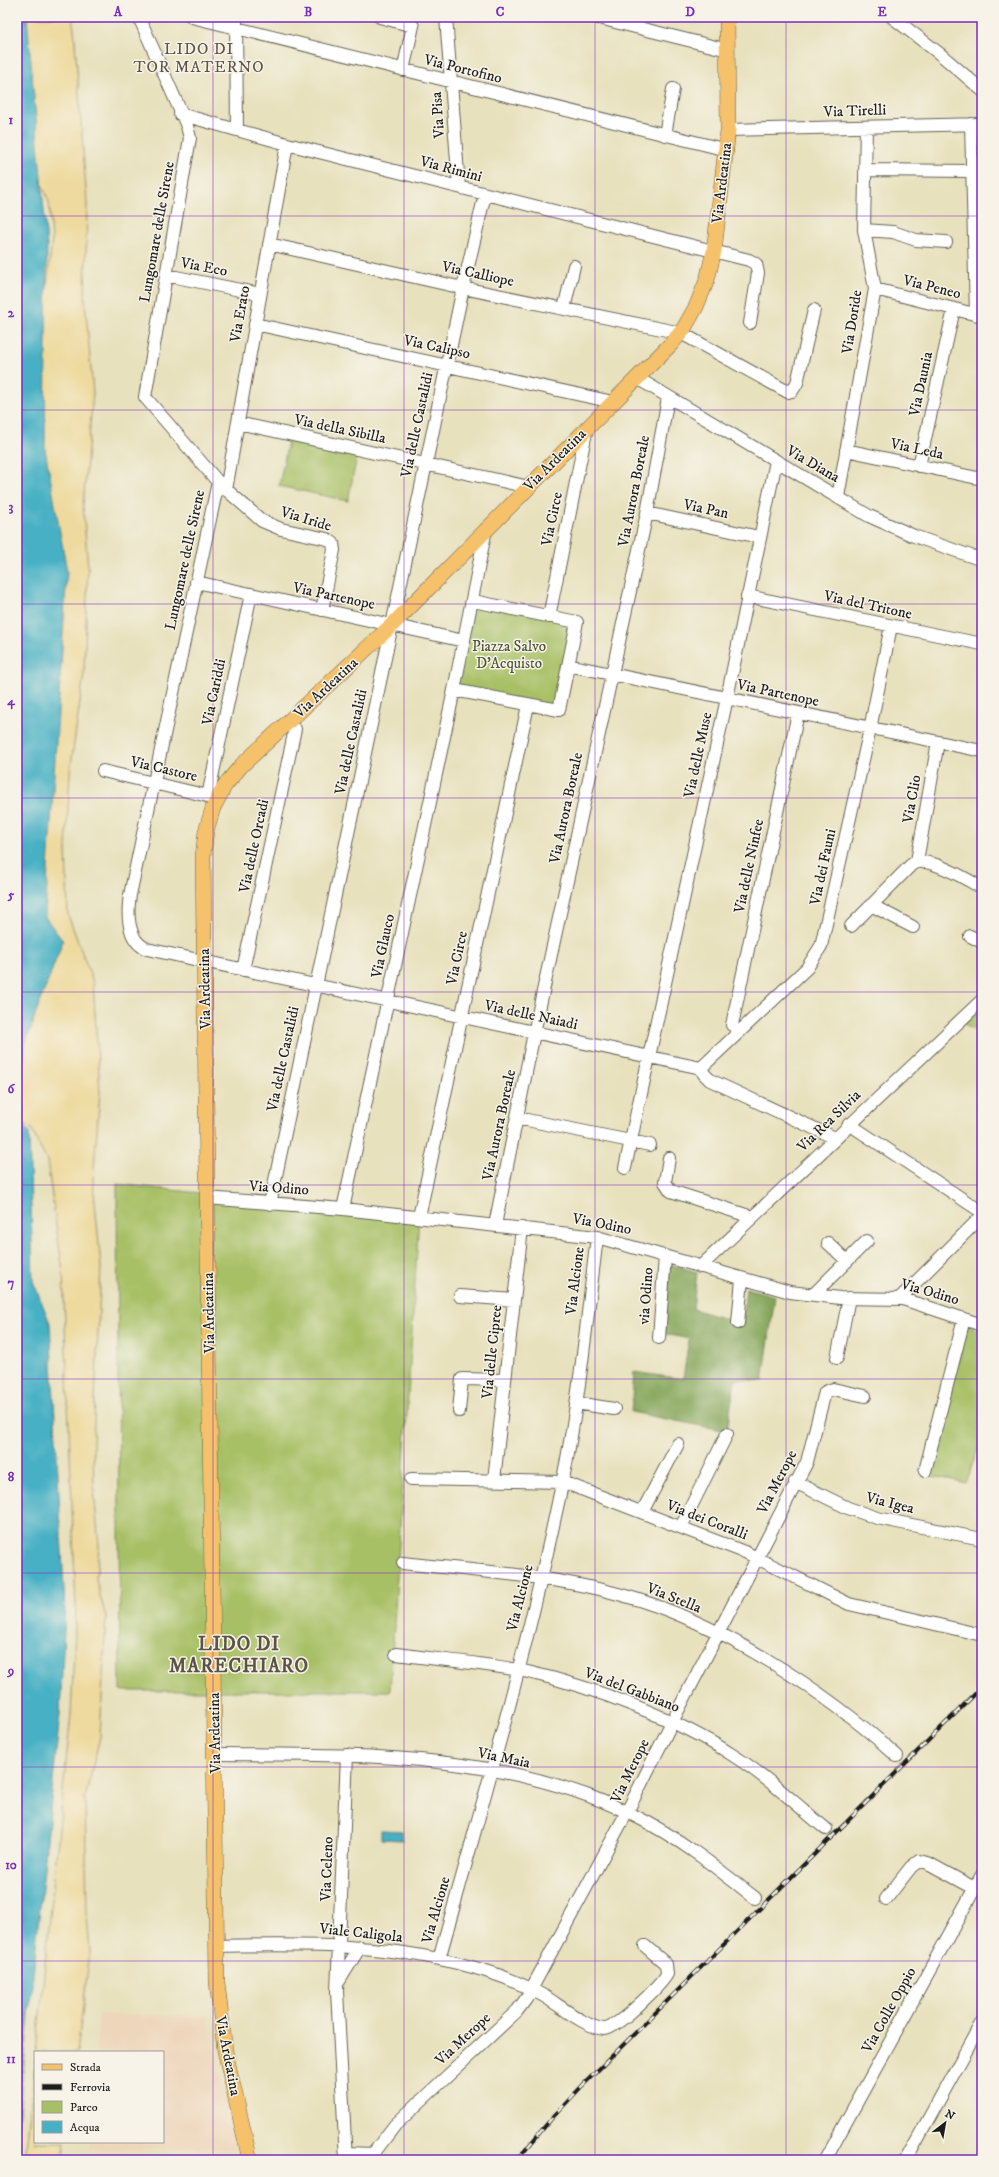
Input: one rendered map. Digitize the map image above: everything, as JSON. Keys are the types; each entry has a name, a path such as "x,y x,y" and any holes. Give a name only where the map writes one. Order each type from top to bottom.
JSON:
{"main road":[{"name":"Via Ardeatina","path":"250,2160 225,2051 219,2009 216,1946 216,1754 207,1198 204,848 211,799 253,755 392,625 681,333 702,294 714,251 727,150 727,17"}],"street":[{"name":"Lungomare delle Sirene","path":"139,17 180,114 188,129 190,138 145,397 222,486 196,582 153,783 129,901 131,932 138,944 144,948 205,962"},
{"name":"Via Portofino","path":"192,17 236,22 452,83 727,150"},
{"path":"380,17 413,26 404,70"},
{"name":"Via Pisa","path":"446,17 459,187"},
{"path":"595,17 728,50"},
{"path":"892,17 929,45 982,90"},
{"path":"236,22 237,130"},
{"path":"666,135 673,89"},
{"name":"Via Rimini","path":"180,114 287,144 749,260 757,267 758,276 750,323"},
{"path":"976,124 971,171 979,315"},
{"name":"Via Tirelli","path":"728,130 976,124"},
{"name":"Via Doride","path":"838,497 874,289 864,230 866,127"},
{"name":"Via Erato","path":"222,486 238,423 287,144"},
{"path":"865,170 971,171"},
{"name":"Via delle Castalidi","path":"270,1204 425,464 485,194"},
{"path":"864,230 893,232 916,240 946,242"},
{"name":"Via Calliope","path":"269,244 463,288 681,333 782,390 790,391 797,383 814,310"},
{"path":"564,309 574,266"},
{"name":"Via Eco","path":"166,275 260,294"},
{"name":"Via Peneo","path":"874,289 979,315"},
{"name":"Via Daunia","path":"919,466 954,309"},
{"name":"Via Calipso","path":"255,324 613,402"},
{"name":"Via Diana","path":"638,378 668,398 869,516 903,532 982,560"},
{"name":"Via Aurora Boreale","path":"495,1225 534,1033 611,673 647,513 668,398"},
{"name":"Via della Sibilla","path":"238,423 529,487"},
{"name":"Via Circe","path":"549,617 588,427"},
{"name":"Via Leda","path":"846,450 982,478"},
{"name":"Via delle Muse","path":"625,1168 727,698 759,537 776,462"},
{"name":"Via Iride","path":"222,486 252,514 269,524 325,538 333,543 334,550 322,610"},
{"name":"Via Pan","path":"647,513 759,537"},
{"path":"473,600 577,622 559,710 528,706 454,690 486,529"},
{"name":"Via Partenope","path":"196,582 464,641"},
{"name":"Via Cariddi","path":"211,799 251,594"},
{"name":"Via del Tritone","path":"747,596 982,644"},
{"name":"Via dei Fauni","path":"701,1068 807,968 819,950 824,938 891,626"},
{"name":"Via Partenope","path":"568,665 870,729 982,751"},
{"name":"Via Glauco","path":"343,1209 454,690"},
{"name":"Via Circe","path":"419,1217 460,1016 528,706"},
{"name":"Via delle Ninfee","path":"732,1025 798,713"},
{"name":"Via delle Orcadi","path":"244,970 295,729"},
{"name":"Via Clio","path":"917,861 938,742"},
{"name":"Via Castore","path":"103,772 153,783 211,799"},
{"path":"851,926 911,865 917,861 943,868 982,888"},
{"path":"871,905 913,927"},
{"path":"970,936 982,942"},
{"name":"Via delle Naiadi","path":"205,962 701,1068"},
{"name":"Via Rea Silvia","path":"700,1267 849,1124 982,1000"},
{"path":"701,1068 710,1080 835,1138"},
{"path":"516,1118 650,1145"},
{"path":"849,1124 982,1212"},
{"path":"669,1158 665,1182 671,1191 752,1217"},
{"name":"Via Odino","path":"207,1198 343,1209 597,1237 790,1292 849,1298 899,1299 982,1325"},
{"path":"899,1299 982,1216"},
{"name":"Via delle Cipree","path":"494,1480 522,1228"},
{"name":"Via Alcione","path":"439,1959 492,1770 542,1578 563,1482 576,1403 597,1237"},
{"path":"813,1295 867,1241"},
{"path":"828,1243 847,1261"},
{"name":"via Odino","path":"659,1338 665,1256"},
{"path":"738,1323 742,1279"},
{"path":"460,1296 514,1300"},
{"path":"837,1358 849,1298"},
{"path":"925,1471 964,1319"},
{"path":"460,1411 462,1379 505,1380"},
{"name":"Via Merope","path":"372,2157 391,2129 517,2011 532,1990 627,1812 811,1450 825,1392 833,1389 865,1396"},
{"path":"576,1403 614,1409"},
{"path":"681,1527 727,1434"},
{"path":"642,1512 678,1444"},
{"name":"Via dei Coralli","path":"411,1479 563,1482 757,1557 833,1597 854,1606 982,1635"},
{"name":"Via Igea","path":"795,1482 848,1508 877,1518 982,1540"},
{"name":"Via Stella","path":"403,1563 542,1578 628,1597 717,1633 818,1693 897,1756"},
{"name":"Via del Gabbiano","path":"396,1654 518,1670 575,1685 672,1722 713,1743 746,1763 826,1829"},
{"name":"Via Maia","path":"216,1754 347,1756 425,1760 492,1770 560,1787 627,1812 690,1848 755,1898"},
{"name":"Via Celeno","path":"346,2157 337,1984 340,1945 347,1756"},
{"path":"886,1899 911,1867 918,1861 928,1863 974,1888"},
{"name":"Via Colle Oppio","path":"825,2160 982,1875"},
{"name":"Viale Caligola","path":"216,1946 340,1945 439,1959 489,1972 532,1990 592,2025 605,2029 616,2024 667,1974 666,1964 645,1946"},
{"path":"337,1984 360,1947"},
{"path":"906,2160 982,2022"},
{"path":"346,2157 372,2157"}],"shaded area":[{"path":"99,2014 208,2017 217,2066 241,2148 89,2149 89,2143 164,2143 164,2051 96,2051"}],"green space":[{"path":"288,441 357,456 348,501 279,486"},
{"name":"Piazza Salvo D'Acquisto","path":"473,601 577,622 559,710 454,690"},
{"path":"982,1006 982,1035 963,1023"},
{"path":"117,1184 419,1217 390,1691 120,1691"},
{"path":"669,1264 697,1272 693,1309 742,1324 746,1288 775,1296 763,1381 735,1379 727,1431 631,1412 634,1372 683,1379 689,1339 665,1334"},
{"path":"967,1326 982,1330 982,1438 966,1483 928,1475"}],"sand":[{"path":"23,17 72,17 87,203 85,300 93,393 83,506 88,568 84,674 70,772 66,847 68,915 93,982 100,1092 93,1181 101,1266 93,1444 94,1490 99,1546 96,1580 106,1617 100,1737 85,1798 87,1913 90,1952 77,2051 36,2051 71,1714 76,1609 63,1273 47,1161 30,1127 17,1119 17,1065 33,1025 43,953 38,370 52,240 49,202 30,153 17,65"},
{"path":"34,2071 34,2143 65,2143 63,2160 25,2160"}],"water":[{"path":"17,17 27,17 47,245 45,449 67,571 45,917 63,941 26,1039 20,1087 17,1087"},
{"path":"17,1115 29,1132 33,1281 50,1323 65,1609 60,1714 17,2131"},
{"path":"381,1830 402,1831 402,1840 381,1839"}],"railway":[{"path":"517,2160 552,2118 583,2085 982,1687"}],"district":[{"name":"LIDO DI TOR MATERNO","path":"199,58"},
{"name":"LIDO DI MARECHIARO","path":"239,1655"}]}
